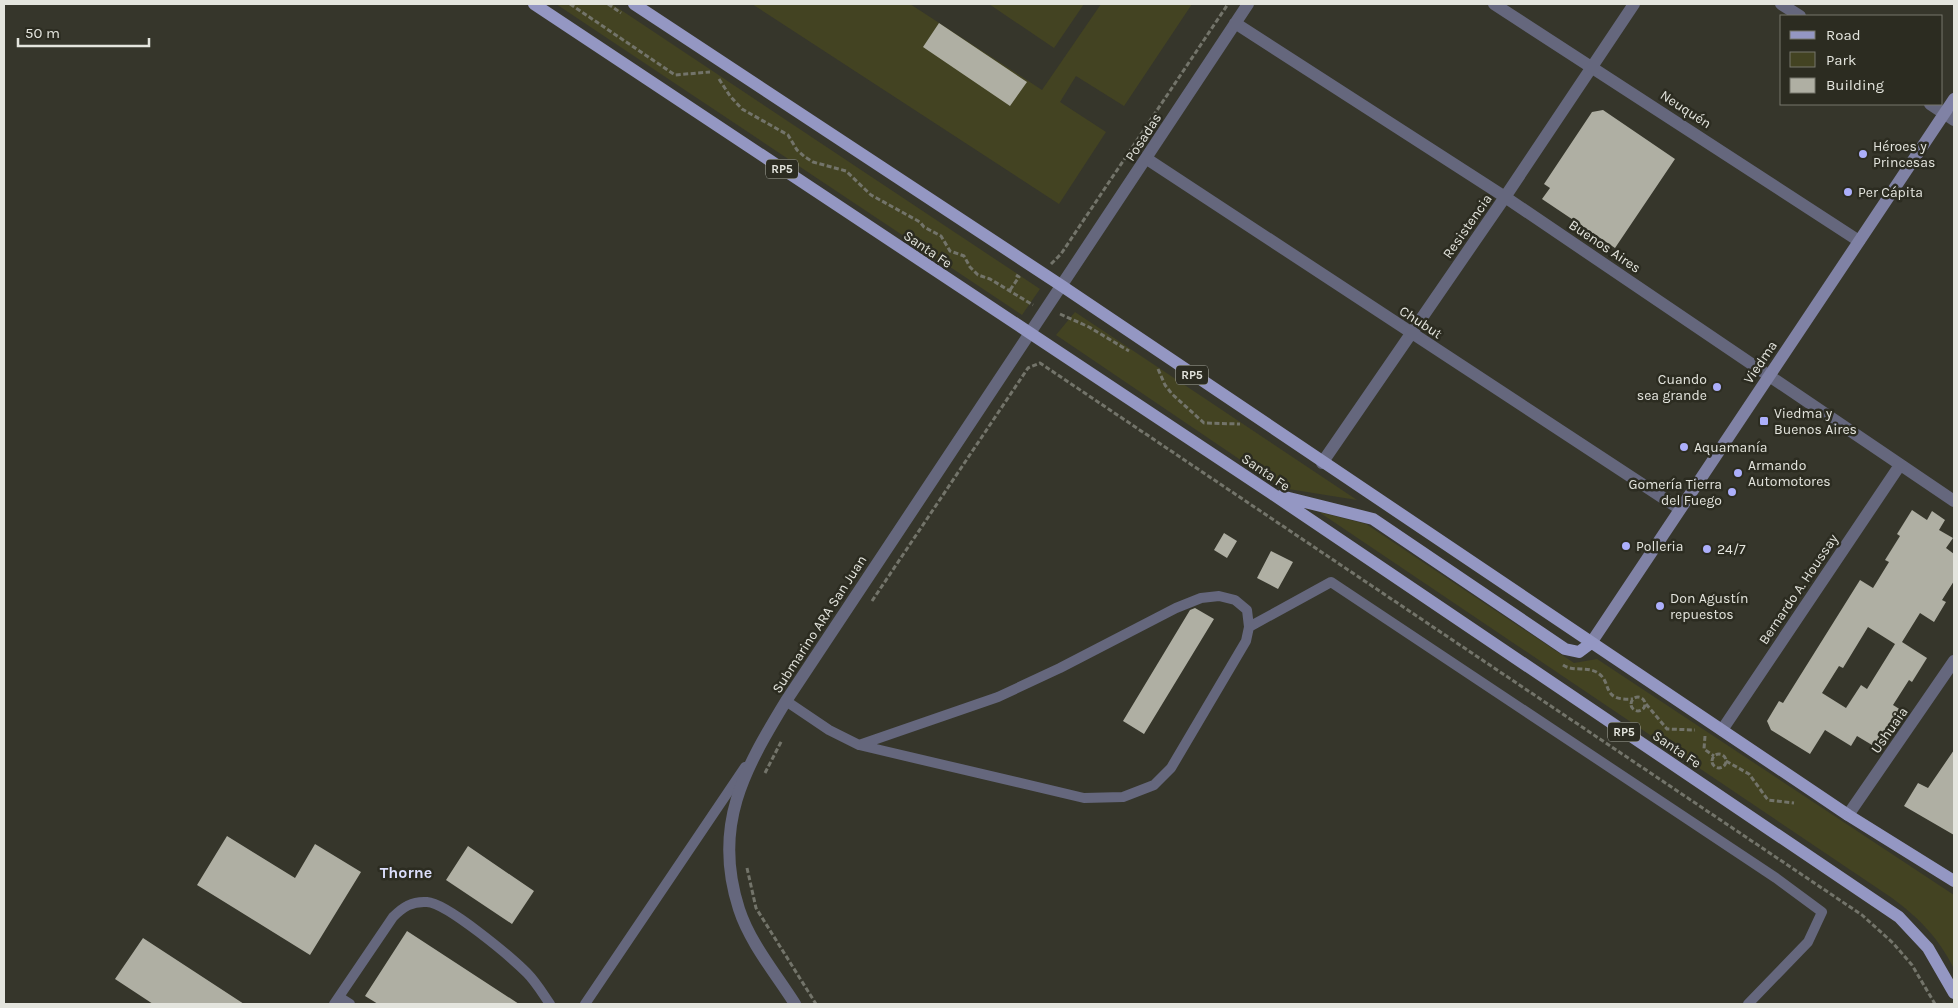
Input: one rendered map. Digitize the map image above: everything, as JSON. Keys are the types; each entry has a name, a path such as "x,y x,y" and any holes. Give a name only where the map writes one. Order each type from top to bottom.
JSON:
{"main road":[{"name":"Santa Fe","path":"534,4 1271,494 1899,917 1928,948 1954,993"},
{"name":"RP5","path":"634,4 1041,274 1062,286 1322,463 1848,815 1954,881"},
{"path":"1271,494 1373,519 1565,649 1580,652 1591,643"}],"street":[{"name":"Posadas","path":"1062,286 1248,4"},
{"name":"Neuquén","path":"1494,4 1591,65 1859,241"},
{"name":"Resistencia","path":"1322,463 1505,197 1591,65 1634,4"},
{"path":"1782,4 1798,15"},
{"name":"Buenos Aires","path":"1235,23 1505,197 1954,501"},
{"name":"Viedma","path":"1591,643 1859,241 1949,116 1954,99"},
{"path":"1932,105 1949,116"},
{"name":"Chubut","path":"1147,159 1680,509"},
{"name":"Submarino ARA San Juan","path":"795,1004 753,938 739,910 728,854 730,824 738,793 753,756 786,702 1062,286"},
{"name":"Bernardo A. Houssay","path":"1722,730 1900,465"},
{"name":"Ushuaia","path":"1848,815 1954,661"}],"lane":[{"path":"1249,627 1331,582 1776,878 1822,912 1808,942 1748,1004"},
{"path":"786,702 829,730 859,745 1084,798 1123,797 1154,785 1171,768 1246,641 1249,627 1247,610 1235,600 1219,596 1201,598 1176,608 1060,668 998,696 859,745"},
{"path":"584,1004 753,756"},
{"path":"350,1004 336,1001 393,918 402,908 415,903 428,902 442,906 509,957 528,974 550,1004"}],"path":[{"path":"570,4 675,75 709,72 719,78 730,96 742,109 788,135 798,150 813,162 846,171 877,199 920,222 924,227 941,236 950,251 964,256 978,275 990,279 1045,312 1068,316 1136,355"},
{"path":"1041,274 1061,254 1228,4"},
{"path":"1151,365 1159,370 1165,386 1172,394 1204,423 1240,424 1247,429"},
{"path":"1646,704 1643,710 1638,711 1632,708 1631,703 1635,698 1640,697 1646,704 1667,729 1698,730"},
{"path":"1703,732 1704,749 1714,756"},
{"path":"1714,756 1720,754 1726,761 1749,774 1768,800 1794,803"},
{"path":"1714,756 1712,763 1716,768 1723,767 1726,761"}],"green space":[{"path":"556,4 612,4 1040,289 1022,315"},
{"path":"752,4 910,4 1042,90 1101,4 1192,4 1124,106 1076,76 1060,102 1106,132 1059,204"},
{"path":"989,4 1084,4 1054,48"},
{"path":"1075,312 1357,500 1282,488 1056,335"},
{"path":"1319,512 1366,524 1574,663 1597,659 1954,895 1954,969 1928,929 1892,898"}],"building":[{"path":"939,23 1027,82 1010,106 923,47"},
{"path":"1603,110 1675,159 1615,248 1542,199 1550,188 1544,184 1592,112"},
{"path":"1912,510 1927,520 1932,511 1945,520 1939,530 1953,538 1946,548 1954,554 1954,581 1942,600 1946,602 1934,622 1920,613 1902,642 1927,658 1912,682 1909,680 1893,705 1901,710 1877,748 1857,736 1851,746 1825,730 1810,754 1771,730 1767,721 1779,701 1783,703 1860,580 1873,588 1889,562 1885,560 1900,536 1897,534","holes":["1868,627 1895,644 1867,689 1861,685 1846,708 1822,693 1839,666 1843,668"]},
{"path":"1224,533 1237,541 1227,558 1214,550"},
{"path":"1271,551 1293,562 1278,589 1257,578"},
{"path":"1195,608 1214,619 1144,734 1123,721 1190,610"},
{"path":"1954,750 1954,835 1904,806 1918,783 1928,788"},
{"path":"227,836 295,878 315,844 361,872 310,955 197,885"},
{"path":"468,846 534,891 512,924 446,880"},
{"path":"407,931 519,1004 378,1004 365,996"},
{"path":"143,938 244,1004 153,1004 115,979"}],"place":[{"name":"Héroes y Princesas","path":"1863,154"},
{"name":"Per Cápita","path":"1848,192"},
{"name":"Cuando sea grande","path":"1717,387"},
{"name":"Viedma y Buenos Aires","path":"1764,421"},
{"name":"Aquamanía","path":"1684,447"},
{"name":"Armando Automotores","path":"1738,473"},
{"name":"Gomería Tierra del Fuego","path":"1732,492"},
{"name":"Polleria","path":"1626,546"},
{"name":"24/7","path":"1707,549"},
{"name":"Don Agustín repuestos","path":"1660,606"}],"district":[{"name":"Thorne","path":"406,872"}]}
